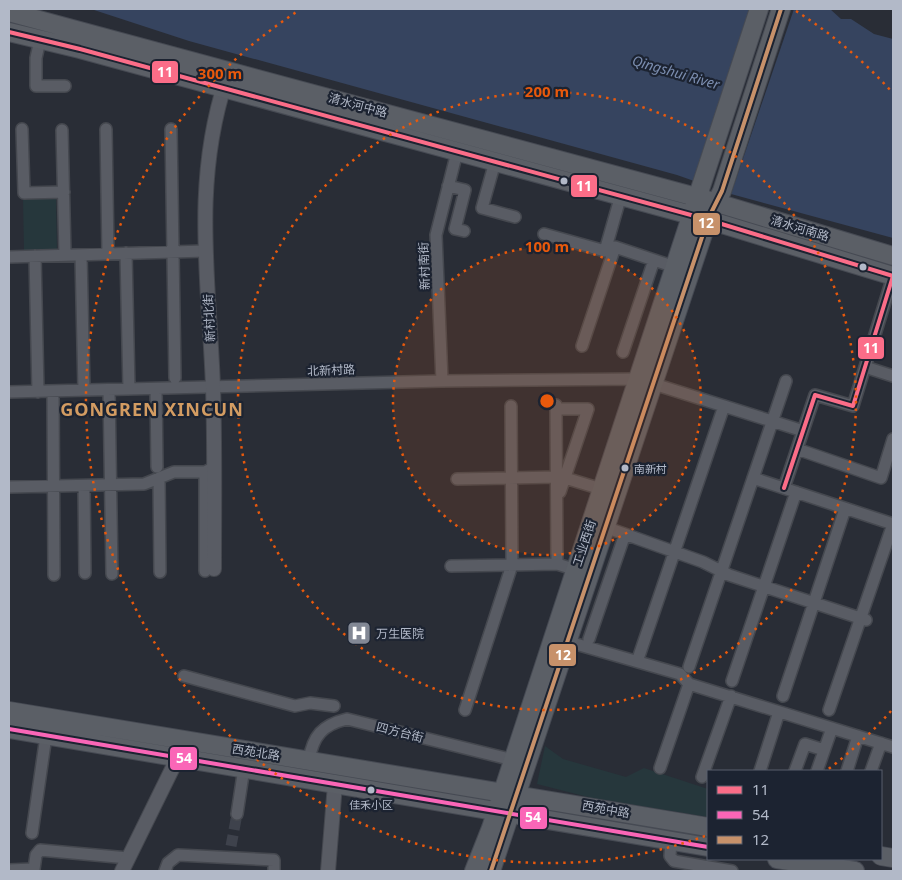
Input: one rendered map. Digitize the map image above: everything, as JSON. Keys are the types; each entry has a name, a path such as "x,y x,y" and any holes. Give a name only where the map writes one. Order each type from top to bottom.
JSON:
{"main road":[{"path":"715,197 760,9"},
{"path":"715,197 781,9"},
{"name":"清水河中路","path":"9,12 685,194 698,189 715,197"},
{"name":"清水河中路","path":"9,32 701,217"},
{"name":"工业西街","path":"491,871 504,812 645,382 701,217 715,197"},
{"name":"清水河南路","path":"715,197 893,256"},
{"path":"670,209 678,215 690,248 713,234 738,228"},
{"name":"清水河南路","path":"701,217 893,276"},
{"name":"工业西街","path":"645,382 675,267 690,248"},
{"name":"工业西街","path":"582,572 605,527 609,491"},
{"name":"工业西街","path":"510,793 513,760 560,640"},
{"name":"西苑北路","path":"9,711 510,793"},
{"name":"西苑北路","path":"9,731 178,757 504,812"},
{"name":"西苑中路","path":"510,793 707,827"},
{"name":"工业西街","path":"474,871 504,812"},
{"name":"西苑中路","path":"504,812 707,847"},
{"path":"784,860 855,871"}],"street":[{"path":"40,40 36,58 36,86 65,86"},
{"name":"新村北街","path":"210,570 209,470 212,387 204,201 214,122 230,70"},
{"path":"171,129 175,378"},
{"path":"22,130 24,193 64,192"},
{"path":"62,130 65,255"},
{"path":"106,130 108,254"},
{"name":"新村南街","path":"442,381 436,234 456,152"},
{"path":"495,162 482,208 515,217"},
{"path":"448,186 465,190 455,229 464,231"},
{"path":"544,234 605,251 621,195"},
{"path":"582,346 615,247 675,267"},
{"path":"9,257 205,251"},
{"path":"126,253 129,389"},
{"path":"81,255 84,390"},
{"path":"35,256 38,392"},
{"path":"623,352 654,260"},
{"path":"784,488 816,395 853,406 893,276"},
{"path":"865,367 893,376"},
{"name":"北新村路","path":"9,392 442,381 645,382 798,429"},
{"path":"689,667 786,381"},
{"path":"156,389 160,572"},
{"path":"110,390 112,574"},
{"path":"52,391 54,575"},
{"path":"465,710 512,565 511,406"},
{"path":"640,656 724,406"},
{"path":"557,564 557,500 561,477 588,410 556,407 561,477"},
{"path":"797,449 881,478 893,439"},
{"path":"9,487 144,484 158,473 209,470"},
{"path":"457,479 561,477 609,491"},
{"path":"753,478 893,524 863,619 829,710"},
{"path":"84,486 85,573"},
{"path":"732,681 796,492"},
{"path":"782,696 845,509"},
{"path":"605,527 764,587 863,619"},
{"path":"589,638 625,534"},
{"path":"451,566 557,564 582,572"},
{"path":"560,640 680,674 689,684 893,747"},
{"path":"184,676 295,706 335,702 334,722 314,740 309,760"},
{"path":"660,768 689,684"},
{"path":"702,777 730,696"},
{"path":"760,770 779,712"},
{"name":"四方台街","path":"334,722 346,719 513,760"},
{"path":"818,770 832,728"},
{"path":"32,833 46,736"},
{"path":"847,770 858,736"},
{"path":"871,770 881,743"},
{"path":"795,770 804,744 824,750"},
{"path":"122,871 178,757"},
{"path":"237,814 244,768"},
{"path":"328,871 335,784"},
{"path":"670,841 670,856 674,860 732,871"},
{"path":"9,870 34,870 36,855 40,850 128,858"},
{"path":"165,871 168,863 178,856 230,852 274,860 274,871"}],"shaded area":[{"path":"56,197 57,252 24,252 23,198"},
{"path":"545,746 563,759 626,777 644,768 707,789 707,817 592,798 537,784"}],"water":[{"name":"Qingshui River","path":"91,9 830,9 841,19 851,19 874,34 893,39 893,238 731,194 677,175 189,41"}],"pier":[{"path":"754,9 794,9 731,194 695,183"}],"tunnel":[{"path":"231,846 237,814"}],"transit line":[{"name":"12","path":"491,871 708,219 722,191 781,9"},
{"name":"11","path":"9,32 80,49 702,218 893,276 853,406 815,395 784,488"},
{"name":"54","path":"9,729 707,847"}],"place":[{"name":"南新村","path":"625,468"},
{"name":"万生医院","path":"359,633"},
{"name":"佳禾小区","path":"371,790"}],"district":[{"name":"GONGREN XINCUN","path":"152,409"}]}
